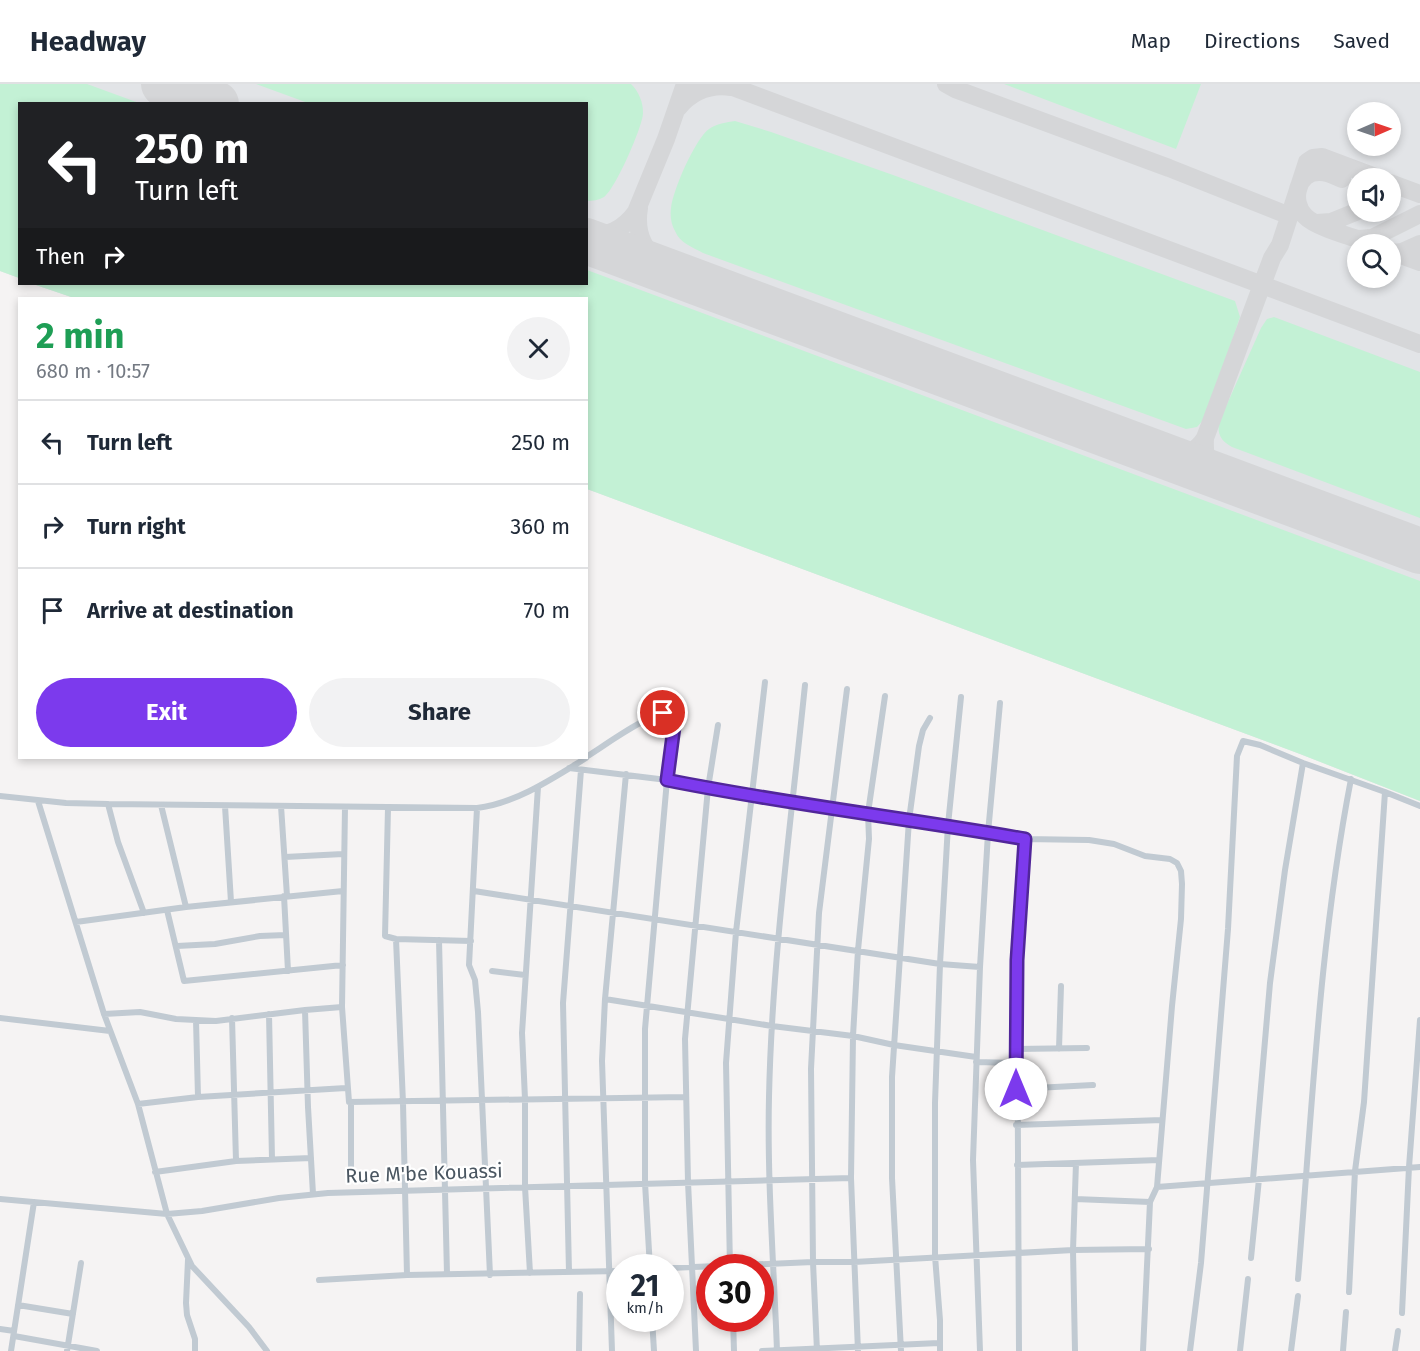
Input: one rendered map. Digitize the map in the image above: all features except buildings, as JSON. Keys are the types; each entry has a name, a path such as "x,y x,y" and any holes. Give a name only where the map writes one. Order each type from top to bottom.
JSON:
{"street":[{"path":"730,1254 726,1063 736,932 765,682"},
{"path":"773,1254 769,1180 772,1026 778,938 805,685"},
{"path":"817,1350 811,1179 811,1069 819,913 847,689"},
{"path":"858,1349 851,1178 853,1036 858,950 869,839 868,813 885,696"},
{"path":"940,1351 935,1256 934,1113 948,825 962,697"},
{"path":"980,1351 973,1160 976,1060 988,832 1000,703"},
{"path":"588,757 650,717 663,713 673,719 644,1050 645,1183 649,1254"},
{"path":"901,1348 895,1260 891,1114 894,1045 909,820 919,746 923,730 930,718"},
{"path":"696,1351 685,1097 685,1039 708,789 718,725"},
{"path":"1190,1351 1201,1263 1232,877 1237,756 1244,741 1260,745 1420,806"},
{"path":"0,795 38,801 108,804 477,808 496,804 537,787 584,759"},
{"path":"1251,1258 1270,983 1303,763"},
{"path":"569,768 667,780 708,789 948,825 1025,839 1089,840 1114,844 1145,856 1170,859 1177,863 1181,871 1181,920 1157,1187 1150,1202 1143,1351"},
{"path":"569,1272 563,1003 581,770"},
{"path":"608,1254 602,1060 605,999 626,774"},
{"path":"1298,1280 1318,1010 1332,893 1351,779"},
{"path":"530,1273 525,1187 522,1033 537,787"},
{"path":"1349,1292 1355,1171 1364,1102 1385,792"},
{"path":"38,801 104,1014 138,1104 167,1214 192,1266 249,1327 267,1351"},
{"path":"108,804 120,848 144,913"},
{"path":"161,805 186,907"},
{"path":"225,806 231,902"},
{"path":"281,806 285,856 288,971"},
{"path":"345,807 342,1007 347,1100 351,1103 685,1097"},
{"path":"388,808 384,933 388,938 396,939 471,941"},
{"path":"477,808 469,969 475,980 490,1275"},
{"path":"1019,1351 1016,1125 1017,960 1025,839"},
{"path":"285,856 343,854"},
{"path":"76,922 186,907 343,891"},
{"path":"474,891 531,898 940,964 980,967"},
{"path":"168,910 184,981 343,964"},
{"path":"177,946 215,944 286,934"},
{"path":"396,939 407,1275"},
{"path":"439,940 447,1274"},
{"path":"492,971 525,975"},
{"path":"1059,1049 1061,986"},
{"path":"605,999 772,1026 853,1036 976,1060 1016,1063"},
{"path":"104,1014 140,1012 216,1021 342,1007"},
{"path":"305,1010 307,1089 314,1194"},
{"path":"269,1014 272,1159"},
{"path":"0,1018 110,1031"},
{"path":"232,1018 236,1161"},
{"path":"196,1020 198,1097"},
{"path":"1402,1313 1409,1167 1420,1020"},
{"path":"1016,1049 1087,1048"},
{"path":"1016,1089 1093,1085"},
{"path":"138,1104 272,1091 346,1088"},
{"path":"351,1103 351,1168"},
{"path":"1016,1125 1162,1120"},
{"path":"155,1172 236,1161 311,1158"},
{"path":"1017,1165 1159,1160"},
{"path":"1075,1351 1073,1250 1076,1163"},
{"path":"1157,1187 1420,1167"},
{"name":"Rue M'be Kouassi","path":"0,1199 167,1214 314,1194 485,1187 566,1187 851,1178"},
{"path":"1075,1199 1150,1202"},
{"path":"11,1351 34,1202"},
{"path":"774,1263 854,1262 935,1256 1149,1249"},
{"path":"188,1258 186,1303 195,1339 195,1351"},
{"path":"68,1348 81,1263"},
{"path":"684,1267 693,1267"},
{"path":"319,1280 407,1275 606,1271"},
{"path":"1240,1351 1248,1279"},
{"path":"774,1285 777,1351"},
{"path":"579,1351 580,1294"},
{"path":"1291,1351 1298,1296"},
{"path":"18,1305 73,1314"},
{"path":"1343,1351 1346,1312"},
{"path":"0,1329 68,1348 97,1351"},
{"path":"611,1332 612,1351"},
{"path":"653,1332 654,1351"},
{"path":"733,1332 734,1351"},
{"path":"1395,1351 1398,1332"},
{"path":"762,1351 901,1348 939,1343"}],"shaded area":[{"path":"0,84 1420,84 1420,801 1300,754 588,489 588,297 71,297 36,285 588,285 588,102 18,102 18,278 0,271"}],"green space":[{"path":"0,84 87,84 136,102 18,102 18,278 0,271"},
{"path":"256,84 631,84 640,97 643,113 634,143 615,183 604,197 588,201 588,102 305,102"},
{"path":"1004,84 1201,84 1176,149"},
{"path":"735,121 893,175 1235,301 1240,317 1206,417 1197,427 1186,429 703,253 687,244 677,235 671,217 671,208 680,178 703,135 715,126"},
{"path":"588,270 1420,581 1420,801 1300,754 588,489 588,297 71,297 36,285 588,285"},
{"path":"1274,317 1420,372 1420,518 1232,447 1223,440 1219,434 1219,422 1261,328 1267,319"}],"taxiway":[{"path":"588,237 620,228 636,212 666,139 685,84"},
{"path":"725,84 1420,344"},
{"path":"946,84 1290,216"},
{"path":"678,108 689,97 702,90 723,86 731,87"},
{"path":"1169,458 1190,452 1198,447 1205,438 1272,258 1280,245 1307,162 1313,158 1322,157 1351,168"},
{"path":"1342,179 1323,172 1312,173 1301,182 1297,196 1300,210 1310,220 1347,235"},
{"path":"1401,187 1420,194"},
{"path":"639,208 640,236 648,251 668,271"},
{"path":"1380,234 1420,214"},
{"path":"1317,223 1331,222 1347,215"},
{"path":"1401,252 1420,244"},
{"path":"1401,255 1420,262"},
{"path":"1205,438 1207,460 1221,477"}],"runway":[{"path":"164,84 211,102"},
{"path":"588,242 1420,551"}],"route":[{"path":"663,713 673,719 674,727 667,780 708,789 948,825 1025,839 1017,960 1016,1089"}]}
